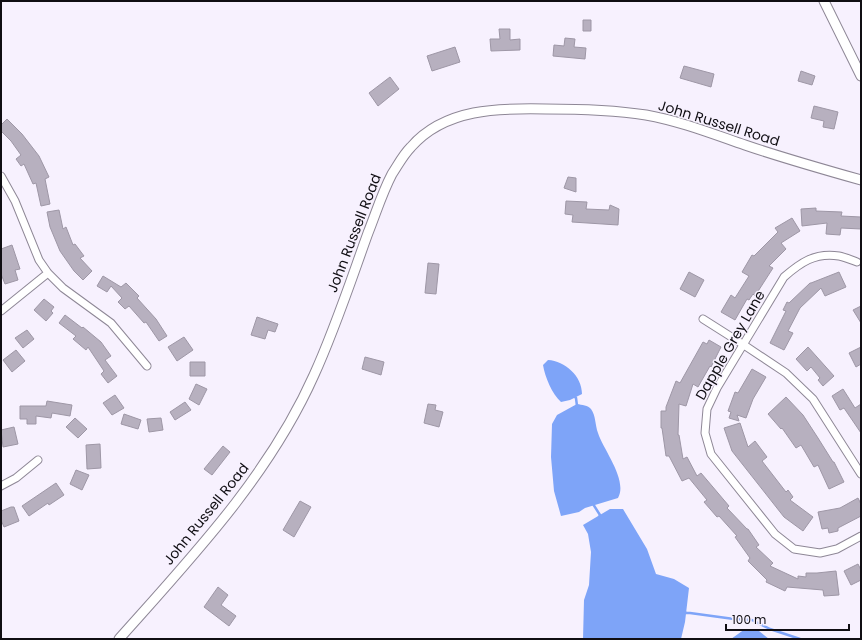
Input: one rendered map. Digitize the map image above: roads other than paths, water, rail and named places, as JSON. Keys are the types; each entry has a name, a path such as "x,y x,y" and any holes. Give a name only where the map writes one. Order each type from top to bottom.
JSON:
{"street":[{"path":"824,1 861,76"},
{"name":"John Russell Road","path":"119,639 221,522 255,478 280,438 314,375 392,174 411,146 432,129 455,118 472,113 493,110 534,109 622,112 647,115 672,121 778,156 861,180"},
{"path":"1,176 15,201 39,260 48,273 63,288 111,323 146,366"},
{"name":"Dapple Grey Lane","path":"857,262 839,256 818,256 799,264 784,278 717,388 707,409 705,433 710,454 775,534 794,549 820,553 837,549 861,536"},
{"path":"1,311 48,273"},
{"path":"703,319 786,373 813,399 861,472"},
{"path":"1,486 16,478 38,460"}],"water":[{"path":"548,360 566,366 576,376 581,387 582,394 570,400 561,402 558,399 549,385 545,375 543,365"},
{"path":"577,404 585,405 593,412 598,433 618,474 620,491 618,498 585,508 579,512 561,516 554,491 551,457 552,424 557,415"},
{"path":"610,509 623,509 647,549 656,574 674,579 689,588 685,622 681,639 583,639 584,600 589,585 591,552 588,534 583,525"},
{"path":"745,629 759,631 769,639 731,639"}],"waterway":[{"path":"574,396 576,398 577,406"},
{"path":"593,504 600,515 599,517"},
{"path":"685,612 752,620 770,629 800,639"}]}
